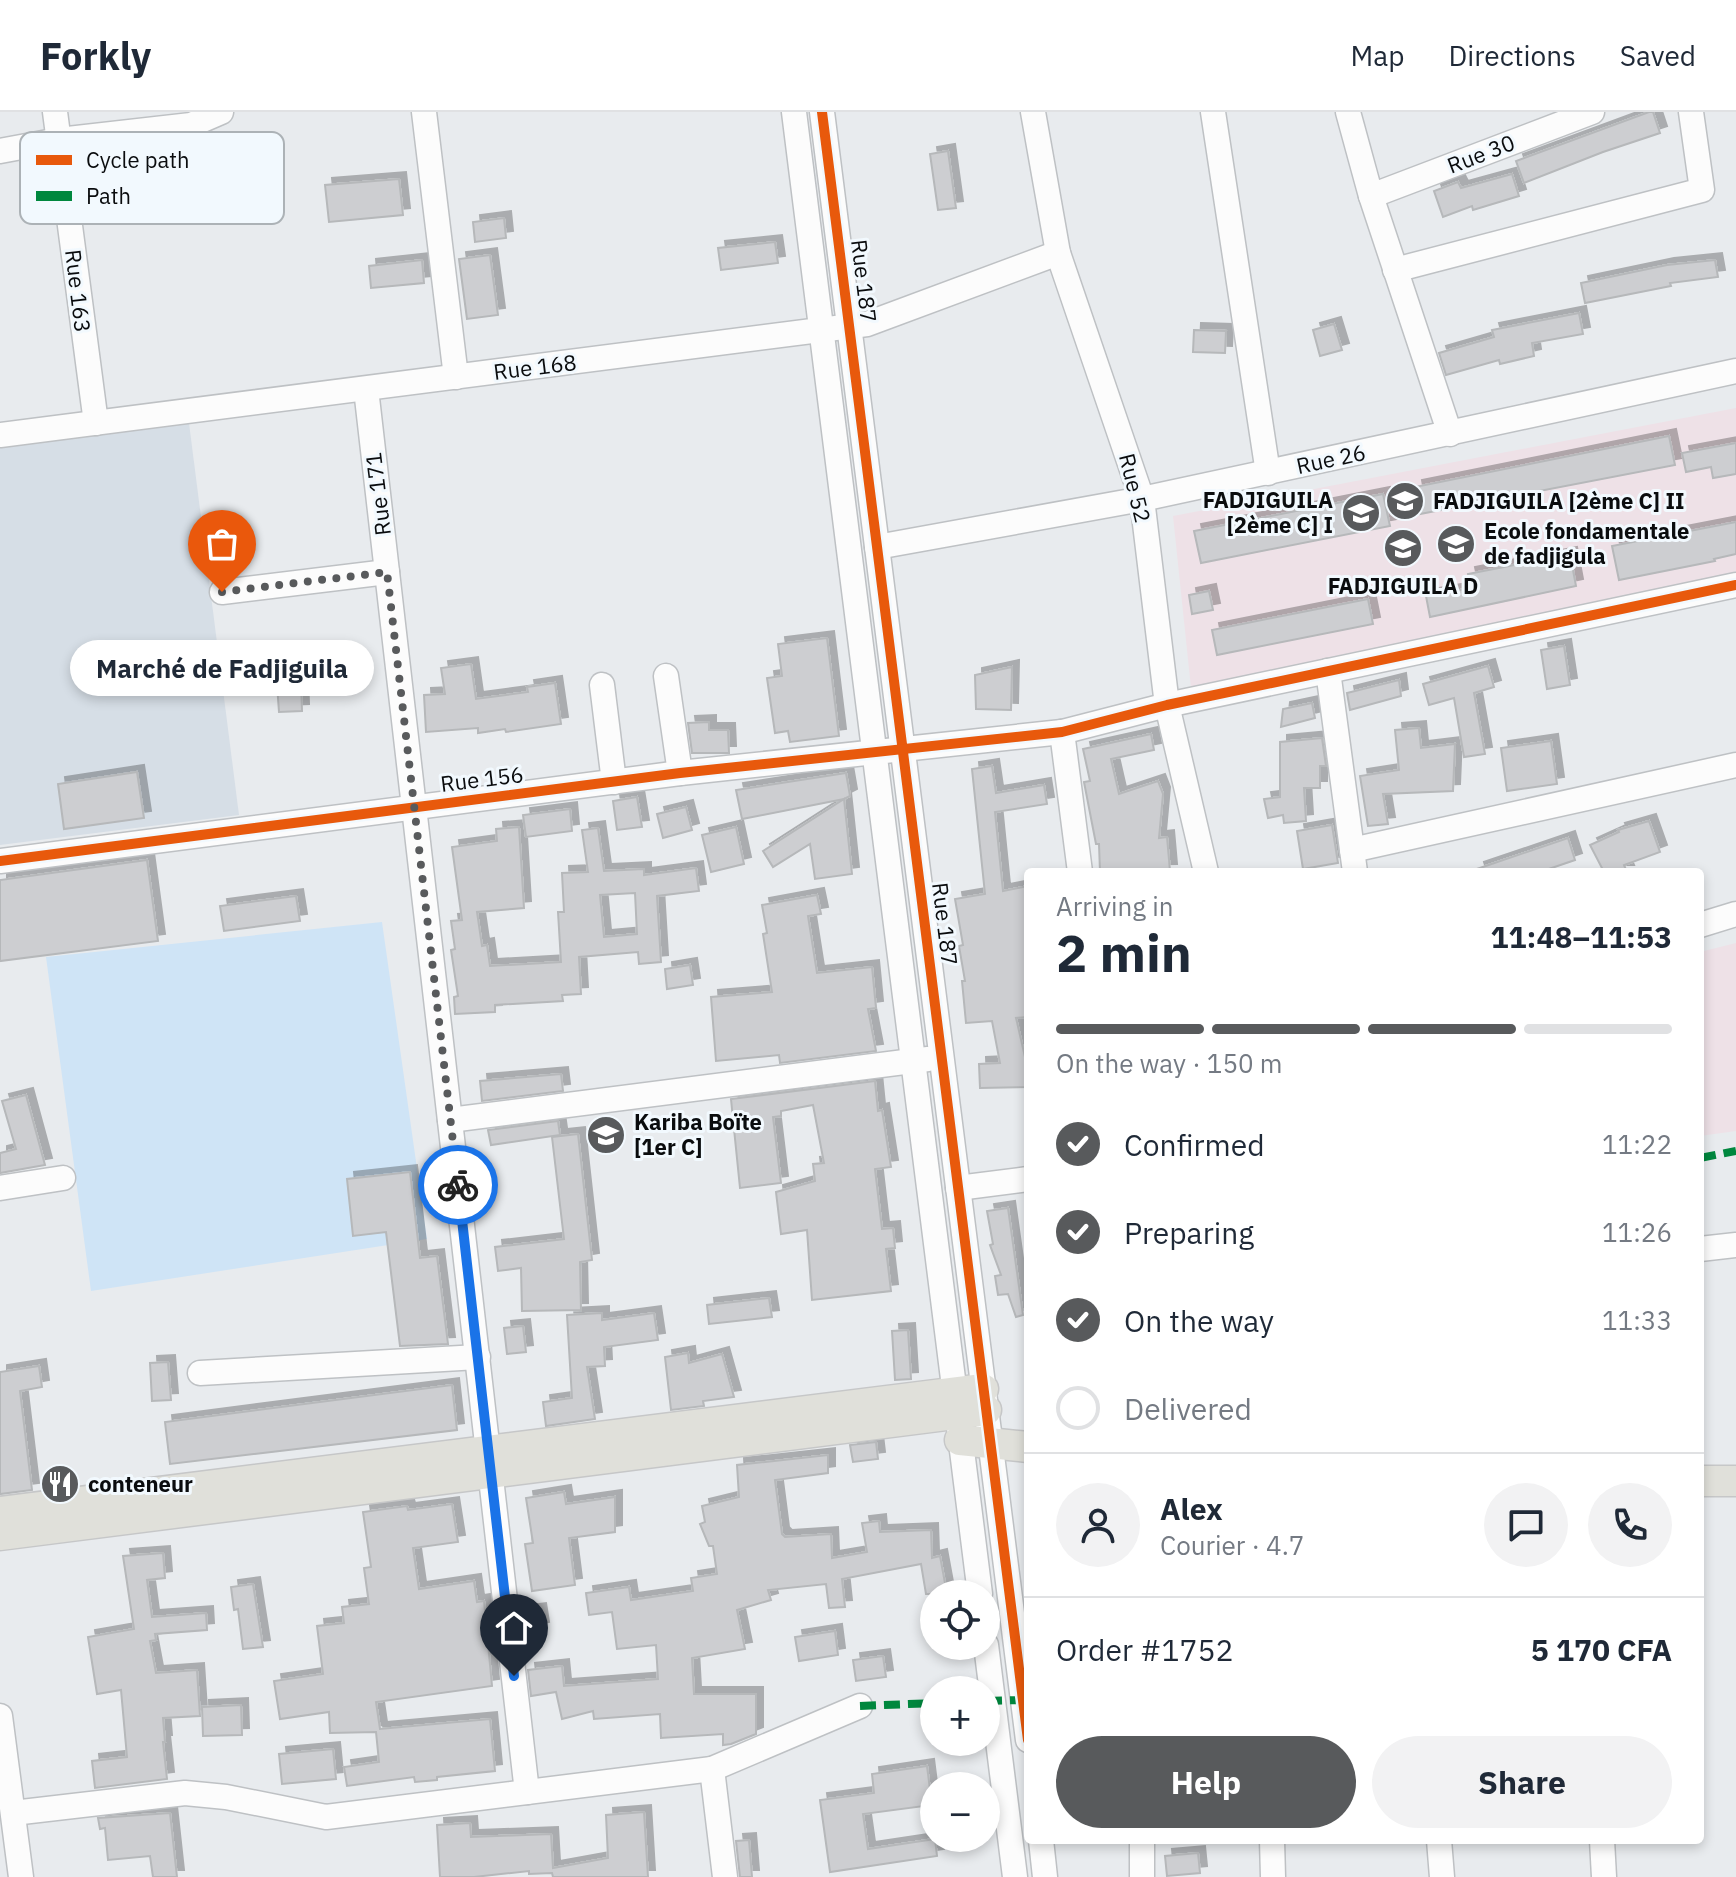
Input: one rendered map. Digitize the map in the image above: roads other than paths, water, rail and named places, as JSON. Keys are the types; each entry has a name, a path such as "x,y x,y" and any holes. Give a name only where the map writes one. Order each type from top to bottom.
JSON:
{"main road":[{"path":"0,1512 968,1409 991,1443 1024,1447"},
{"path":"0,1535 490,1462"},
{"path":"1704,1481 1736,1481"}],"street":[{"name":"Rue 163","path":"55,112 58,132"},
{"path":"129,132 191,125 221,112"},
{"path":"424,112 456,377"},
{"name":"Rue 187","path":"794,112 913,1061 968,1409"},
{"name":"Rue 187","path":"822,112 958,1188 979,1580"},
{"name":"Rue 52","path":"1033,112 1058,253 1142,499 1167,705 1205,868"},
{"path":"1213,112 1268,473"},
{"path":"1348,112 1371,196 1450,434"},
{"path":"1395,270 1702,190 1691,112"},
{"name":"Rue 30","path":"1371,196 1582,114"},
{"path":"0,151 20,147"},
{"name":"Rue 163","path":"70,224 96,423"},
{"name":"Rue 168","path":"0,435 867,324 1058,253"},
{"name":"Rue 26","path":"877,547 1142,499 1736,371"},
{"name":"Rue 171","path":"366,389 527,1792"},
{"path":"222,592 387,572"},
{"name":"Rue 156","path":"0,861 680,773 1062,732 1167,705 1736,585"},
{"path":"1328,671 1353,861 1736,765"},
{"path":"666,676 680,773"},
{"path":"602,685 614,782"},
{"path":"1062,732 1079,868"},
{"path":"1704,924 1736,914"},
{"path":"450,1120 941,1057"},
{"path":"0,1188 63,1178"},
{"path":"958,1188 1024,1180"},
{"path":"1704,1249 1736,1245"},
{"path":"200,1373 478,1357"},
{"path":"991,1443 1024,1703"},
{"path":"988,1660 1015,1877"},
{"path":"13,1813 185,1793 226,1797 326,1817 712,1769 860,1706"},
{"path":"0,1716 21,1877"},
{"path":"712,1769 725,1877"},
{"path":"1041,1844 1045,1877"},
{"path":"1142,1844 1142,1877"},
{"path":"1272,1844 1273,1877"},
{"path":"1439,1844 1442,1877"},
{"path":"1602,1844 1604,1877"}],"place":[{"name":"FADJIGUILA [2ème C] II","path":"1405,501"},
{"name":"FADJIGUILA [2ème C] I","path":"1361,513"},
{"name":"Ecole fondamentale de fadjigula","path":"1456,544"},
{"name":"FADJIGUILA D","path":"1403,548"},
{"name":"Marché de Fadjiguila","path":"222,592"},
{"name":"Kariba Boïte [1er C]","path":"606,1135"},
{"name":"conteneur","path":"60,1484"}]}
